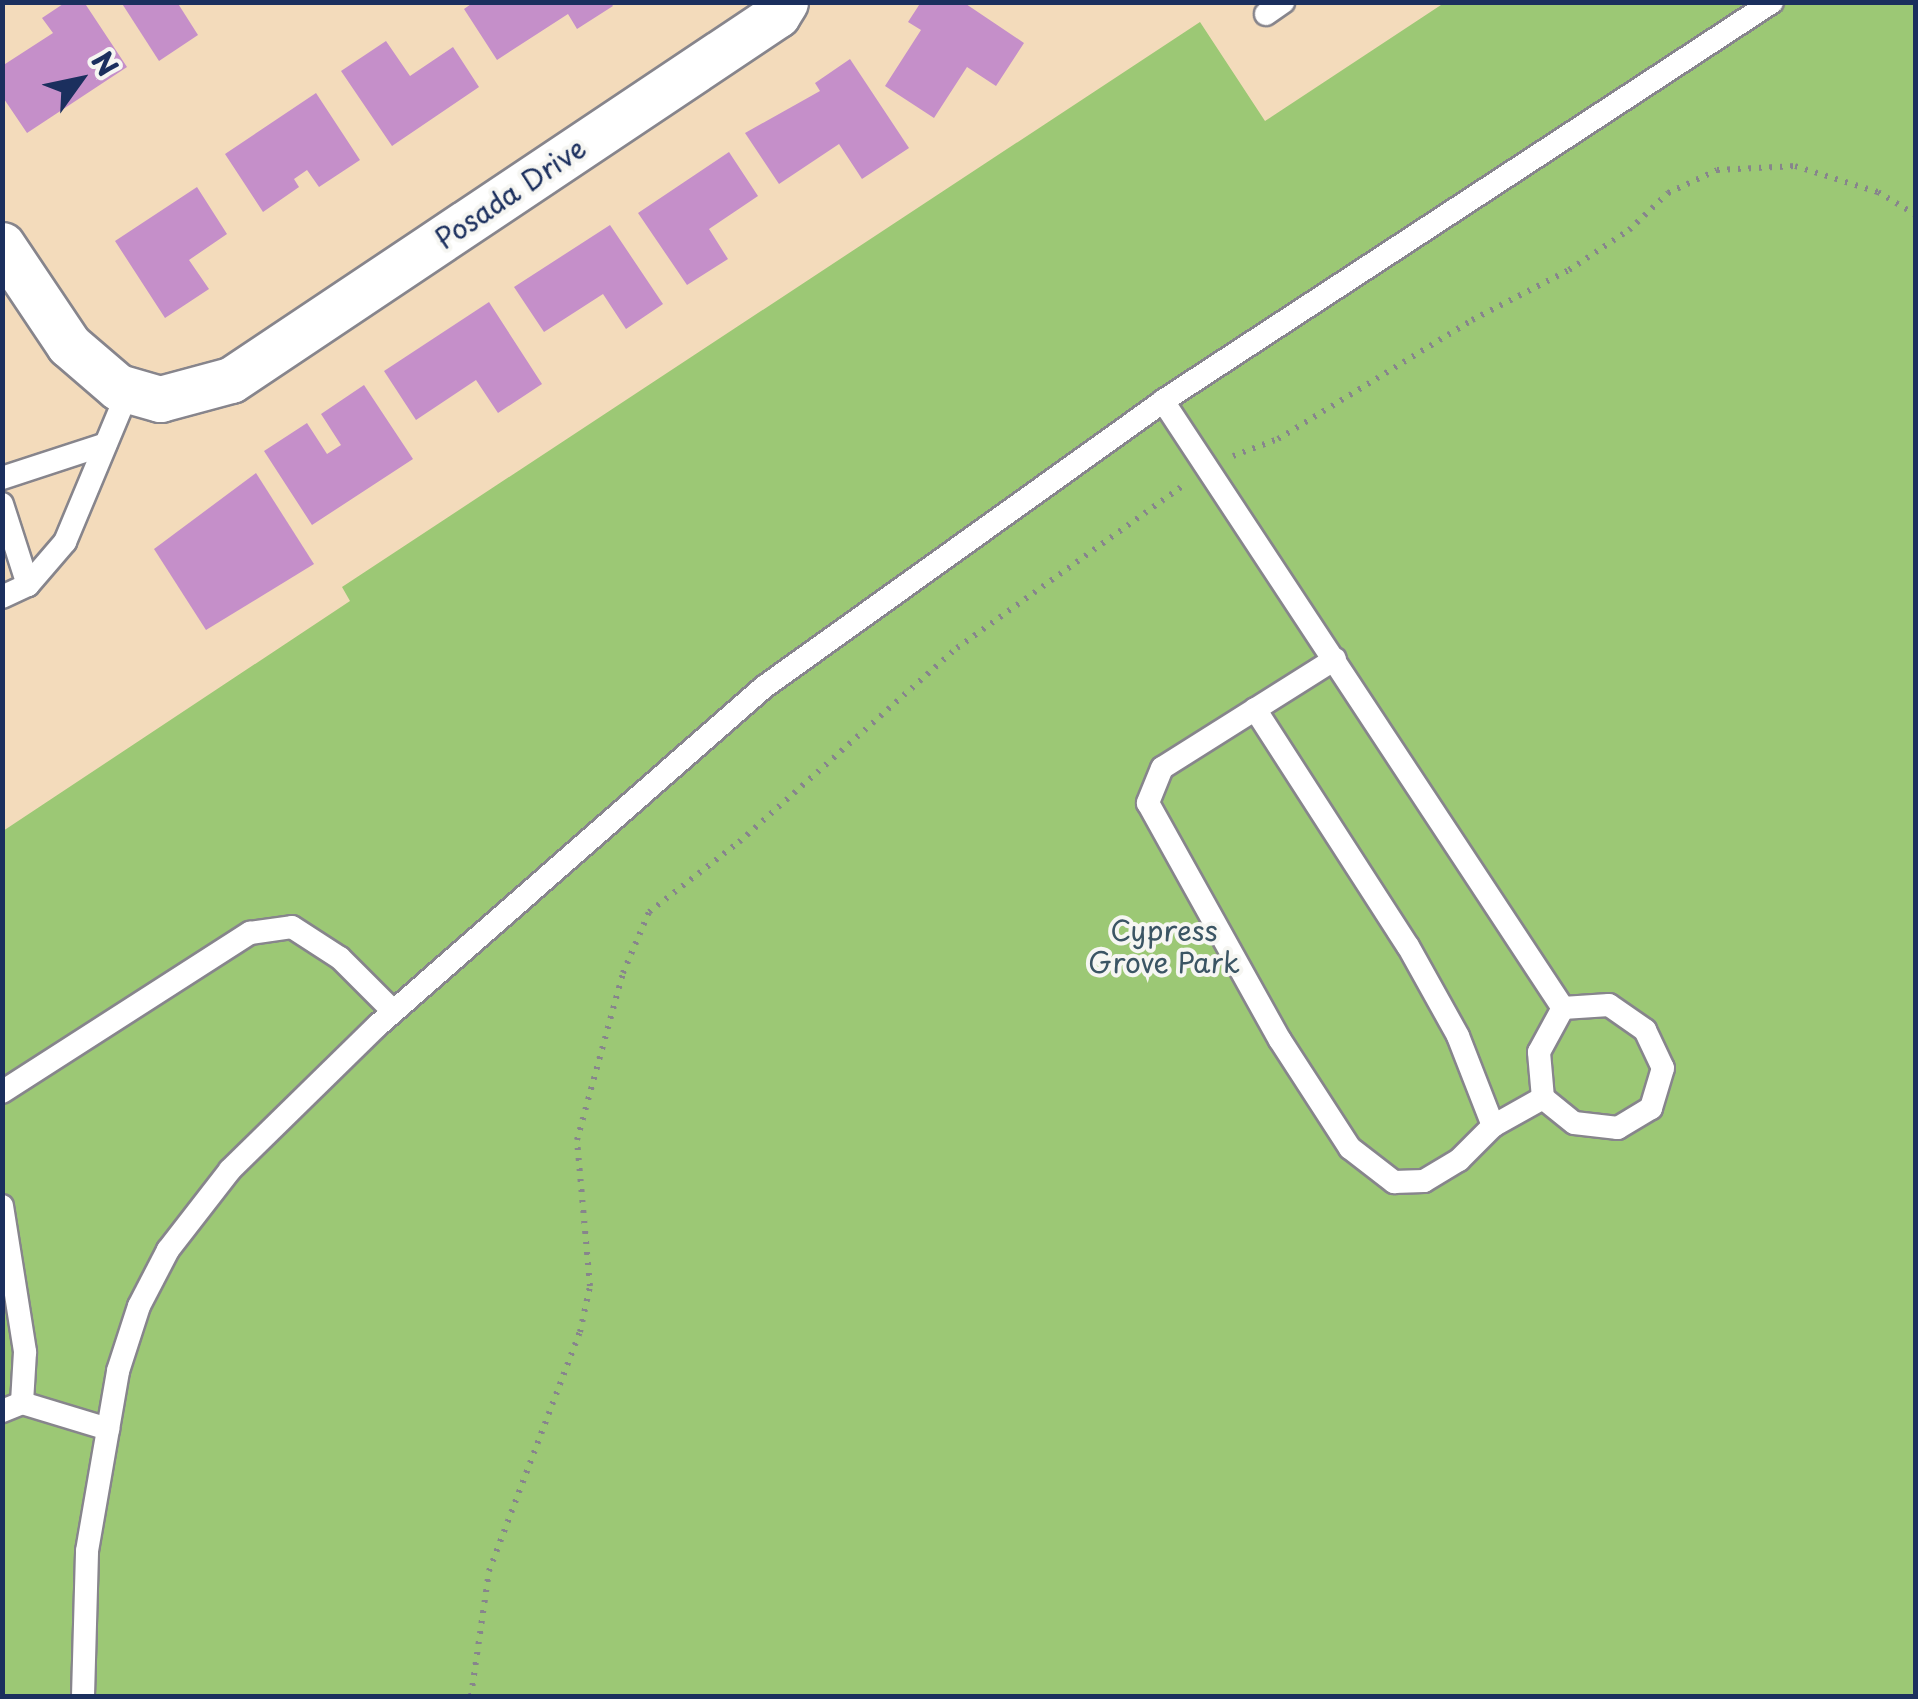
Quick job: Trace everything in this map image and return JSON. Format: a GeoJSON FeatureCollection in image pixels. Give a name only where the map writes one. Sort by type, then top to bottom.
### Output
{"type":"FeatureCollection","features":[{"type":"Feature","properties":{"kind":"street","name":"Posada Drive"},"geometry":{"type":"LineString","coordinates":[[129,390],[160,398],[231,380],[776,15],[785,2]]}},
{"type":"Feature","properties":{"kind":"street"},"geometry":{"type":"LineString","coordinates":[[2,245],[69,346],[129,390]]}},
{"type":"Feature","properties":{"kind":"lane"},"geometry":{"type":"LineString","coordinates":[[83,1696],[87,1551],[108,1429],[139,1306],[168,1250],[230,1170],[393,1011],[764,687],[1163,402],[1772,2]]}},
{"type":"Feature","properties":{"kind":"lane"},"geometry":{"type":"LineString","coordinates":[[2,598],[28,585],[64,542],[129,390]]}},
{"type":"Feature","properties":{"kind":"lane"},"geometry":{"type":"LineString","coordinates":[[1163,402],[1211,468],[1563,1008]]}},
{"type":"Feature","properties":{"kind":"lane"},"geometry":{"type":"LineString","coordinates":[[2,478],[106,444]]}},
{"type":"Feature","properties":{"kind":"lane"},"geometry":{"type":"LineString","coordinates":[[2,504],[28,585]]}},
{"type":"Feature","properties":{"kind":"lane"},"geometry":{"type":"LineString","coordinates":[[1335,658],[1162,768],[1148,803],[1280,1040],[1350,1148],[1394,1182],[1424,1182],[1459,1160],[1493,1126],[1543,1098]]}},
{"type":"Feature","properties":{"kind":"lane"},"geometry":{"type":"LineString","coordinates":[[1255,709],[1408,946],[1458,1036],[1493,1126]]}},
{"type":"Feature","properties":{"kind":"lane"},"geometry":{"type":"LineString","coordinates":[[2,1092],[250,933],[292,927],[340,958],[393,1011]]}},
{"type":"Feature","properties":{"kind":"lane"},"geometry":{"type":"LineString","coordinates":[[1608,1005],[1645,1030],[1663,1068],[1651,1108],[1618,1128],[1574,1123],[1543,1098],[1539,1052],[1563,1008],[1608,1005]]}},
{"type":"Feature","properties":{"kind":"lane"},"geometry":{"type":"LineString","coordinates":[[2,1206],[25,1352],[12,1407],[108,1429]]}},
{"type":"Feature","properties":{"kind":"path"},"geometry":{"type":"LineString","coordinates":[[471,1696],[489,1571],[580,1332],[590,1286],[577,1140],[623,972],[649,912],[739,842],[957,648],[1211,468],[1278,439],[1472,320],[1569,270],[1629,230],[1668,193],[1717,170],[1794,166],[1878,192],[1916,214]]}},
{"type":"Feature","properties":{"kind":"green space","name":"Cypress Grove Park"},"geometry":{"type":"Polygon","coordinates":[[[1444,3],[1915,3],[1915,1696],[3,1696],[3,831],[350,601],[342,587],[1200,22],[1265,121],[1444,3]]]}},
{"type":"Feature","properties":{"kind":"building"},"geometry":{"type":"Polygon","coordinates":[[[66,2],[84,2],[127,67],[27,133],[2,96],[2,66],[53,33],[42,18],[66,2]]]}},
{"type":"Feature","properties":{"kind":"building"},"geometry":{"type":"Polygon","coordinates":[[[121,2],[177,2],[198,35],[159,61],[121,2]]]}},
{"type":"Feature","properties":{"kind":"building"},"geometry":{"type":"Polygon","coordinates":[[[474,2],[610,2],[613,6],[577,29],[568,14],[497,60],[464,9],[474,2]]]}},
{"type":"Feature","properties":{"kind":"building"},"geometry":{"type":"Polygon","coordinates":[[[921,2],[963,2],[1024,43],[996,86],[967,67],[934,118],[885,86],[921,30],[908,22],[921,2]]]}},
{"type":"Feature","properties":{"kind":"building"},"geometry":{"type":"Polygon","coordinates":[[[386,41],[410,76],[453,47],[479,87],[392,146],[341,71],[386,41]]]}},
{"type":"Feature","properties":{"kind":"building"},"geometry":{"type":"Polygon","coordinates":[[[850,59],[909,148],[862,179],[839,144],[779,184],[745,133],[820,91],[815,83],[850,59]]]}},
{"type":"Feature","properties":{"kind":"building"},"geometry":{"type":"Polygon","coordinates":[[[316,93],[360,160],[319,187],[307,170],[294,179],[299,187],[263,212],[225,154],[316,93]]]}},
{"type":"Feature","properties":{"kind":"building"},"geometry":{"type":"Polygon","coordinates":[[[729,152],[758,196],[709,229],[728,259],[687,285],[638,213],[729,152]]]}},
{"type":"Feature","properties":{"kind":"building"},"geometry":{"type":"Polygon","coordinates":[[[197,187],[227,234],[189,260],[209,289],[165,318],[115,241],[197,187]]]}},
{"type":"Feature","properties":{"kind":"building"},"geometry":{"type":"Polygon","coordinates":[[[610,225],[663,304],[626,329],[603,294],[544,332],[514,287],[610,225]]]}},
{"type":"Feature","properties":{"kind":"building"},"geometry":{"type":"Polygon","coordinates":[[[489,302],[542,384],[498,413],[476,380],[416,420],[384,371],[489,302]]]}},
{"type":"Feature","properties":{"kind":"building"},"geometry":{"type":"Polygon","coordinates":[[[364,385],[413,459],[312,525],[264,451],[307,423],[327,454],[341,445],[321,414],[364,385]]]}},
{"type":"Feature","properties":{"kind":"building"},"geometry":{"type":"Polygon","coordinates":[[[256,473],[314,564],[206,630],[154,549],[256,473]]]}}]}
